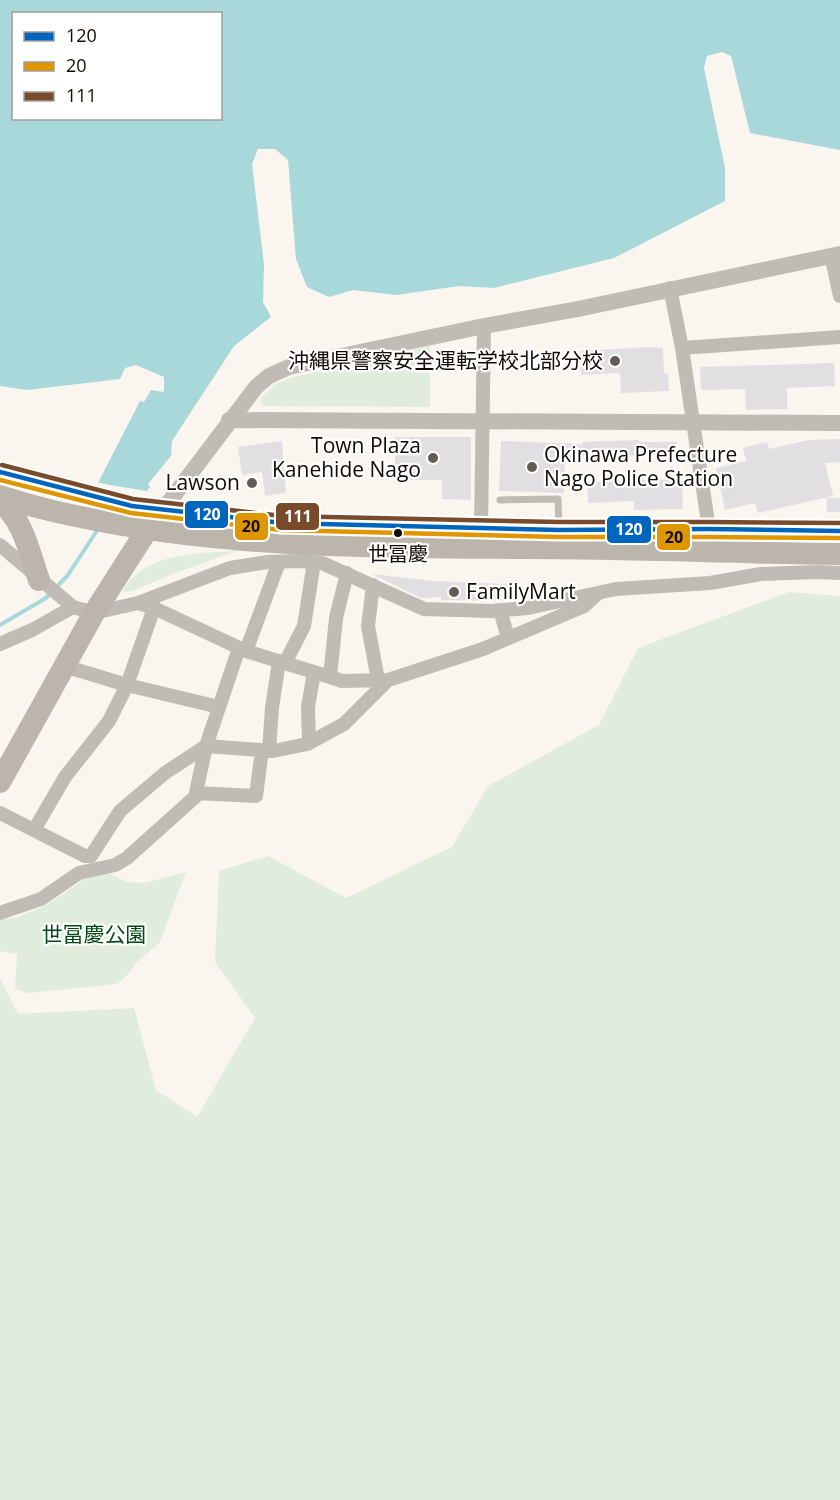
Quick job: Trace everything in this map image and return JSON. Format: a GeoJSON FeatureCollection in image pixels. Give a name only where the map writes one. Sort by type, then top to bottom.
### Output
{"type":"FeatureCollection","features":[{"type":"Feature","properties":{"kind":"highway"},"geometry":{"type":"LineString","coordinates":[[0,472],[90,496],[127,515],[147,529],[183,535],[276,543],[371,547],[559,539],[709,529],[840,531]]}},
{"type":"Feature","properties":{"kind":"highway"},"geometry":{"type":"LineString","coordinates":[[0,496],[31,507],[79,516],[127,515],[160,510],[282,523],[482,528],[559,539],[709,552],[840,554]]}},
{"type":"Feature","properties":{"kind":"highway"},"geometry":{"type":"LineString","coordinates":[[0,501],[12,512],[23,533],[39,579]]}},
{"type":"Feature","properties":{"kind":"highway"},"geometry":{"type":"LineString","coordinates":[[0,782],[64,666],[84,610],[160,510]]}},
{"type":"Feature","properties":{"kind":"street"},"geometry":{"type":"LineString","coordinates":[[160,510],[169,502],[256,387],[269,376],[289,367],[836,255],[840,296]]}},
{"type":"Feature","properties":{"kind":"street"},"geometry":{"type":"LineString","coordinates":[[670,288],[682,348],[709,529]]}},
{"type":"Feature","properties":{"kind":"street"},"geometry":{"type":"LineString","coordinates":[[482,528],[484,326]]}},
{"type":"Feature","properties":{"kind":"street"},"geometry":{"type":"LineString","coordinates":[[682,348],[840,337]]}},
{"type":"Feature","properties":{"kind":"street"},"geometry":{"type":"LineString","coordinates":[[229,420],[840,423]]}},
{"type":"Feature","properties":{"kind":"street"},"geometry":{"type":"LineString","coordinates":[[0,545],[39,579],[84,610]]}},
{"type":"Feature","properties":{"kind":"street"},"geometry":{"type":"LineString","coordinates":[[0,644],[84,610],[138,603],[230,568],[268,562],[314,562],[347,573],[424,609],[528,608],[616,589],[710,584],[761,574],[840,573]]}},
{"type":"Feature","properties":{"kind":"street"},"geometry":{"type":"LineString","coordinates":[[0,913],[41,899],[79,873],[115,865],[127,858],[195,797],[206,746],[219,707],[279,562]]}},
{"type":"Feature","properties":{"kind":"street"},"geometry":{"type":"LineString","coordinates":[[196,793],[256,796],[282,662],[304,626],[314,562]]}},
{"type":"Feature","properties":{"kind":"street"},"geometry":{"type":"LineString","coordinates":[[330,677],[336,618],[347,573]]}},
{"type":"Feature","properties":{"kind":"street"},"geometry":{"type":"LineString","coordinates":[[373,585],[368,626],[383,680]]}},
{"type":"Feature","properties":{"kind":"street"},"geometry":{"type":"LineString","coordinates":[[138,603],[154,608],[242,649],[342,681],[383,680],[483,649],[584,606],[600,592]]}},
{"type":"Feature","properties":{"kind":"street"},"geometry":{"type":"LineString","coordinates":[[34,830],[65,777],[109,721],[127,685],[154,608]]}},
{"type":"Feature","properties":{"kind":"street"},"geometry":{"type":"LineString","coordinates":[[500,610],[508,638]]}},
{"type":"Feature","properties":{"kind":"street"},"geometry":{"type":"LineString","coordinates":[[64,666],[127,685],[219,707]]}},
{"type":"Feature","properties":{"kind":"street"},"geometry":{"type":"LineString","coordinates":[[309,742],[308,707],[314,672]]}},
{"type":"Feature","properties":{"kind":"street"},"geometry":{"type":"LineString","coordinates":[[0,813],[85,856],[91,856],[120,810],[165,773],[206,746],[266,750],[309,742],[344,724],[383,680]]}},
{"type":"Feature","properties":{"kind":"street"},"geometry":{"type":"LineString","coordinates":[[188,757],[200,771]]}},
{"type":"Feature","properties":{"kind":"lane"},"geometry":{"type":"LineString","coordinates":[[500,500],[558,499],[559,539]]}},
{"type":"Feature","properties":{"kind":"green space"},"geometry":{"type":"Polygon","coordinates":[[[430,346],[430,407],[263,406],[260,399],[275,384],[290,378],[430,346]]]}},
{"type":"Feature","properties":{"kind":"green space"},"geometry":{"type":"Polygon","coordinates":[[[237,551],[133,591],[124,592],[123,590],[133,577],[159,561],[190,554],[237,551]]]}},
{"type":"Feature","properties":{"kind":"green space"},"geometry":{"type":"Polygon","coordinates":[[[789,592],[840,596],[840,1500],[0,1500],[0,978],[18,1014],[134,1008],[156,1090],[197,1117],[255,1018],[215,962],[219,871],[268,856],[346,898],[452,847],[488,786],[599,725],[638,648],[789,592]]]}},
{"type":"Feature","properties":{"kind":"green space","name":"世冨慶公園"},"geometry":{"type":"Polygon","coordinates":[[[186,872],[160,942],[117,984],[29,993],[15,989],[17,954],[0,951],[0,919],[16,918],[47,905],[85,879],[107,873],[128,882],[144,883],[186,872]]]}},
{"type":"Feature","properties":{"kind":"water"},"geometry":{"type":"Polygon","coordinates":[[[0,0],[840,0],[840,150],[750,133],[731,56],[722,52],[707,56],[704,68],[725,168],[725,201],[614,258],[494,288],[459,286],[396,295],[353,290],[329,297],[307,287],[296,259],[288,160],[275,149],[258,149],[252,164],[264,264],[263,302],[271,317],[234,346],[172,441],[171,456],[148,484],[150,487],[147,491],[98,483],[140,401],[144,402],[151,390],[164,392],[164,377],[136,365],[125,368],[120,379],[27,390],[0,386],[0,0]]]}},
{"type":"Feature","properties":{"kind":"pier"},"geometry":{"type":"Polygon","coordinates":[[[95,482],[141,492],[97,486],[95,482]]]}},
{"type":"Feature","properties":{"kind":"building"},"geometry":{"type":"Polygon","coordinates":[[[663,348],[664,373],[668,373],[669,391],[621,393],[620,373],[581,375],[580,351],[663,348]]]}},
{"type":"Feature","properties":{"kind":"building"},"geometry":{"type":"Polygon","coordinates":[[[834,363],[835,386],[787,388],[787,409],[746,410],[745,389],[701,390],[700,367],[834,363]]]}},
{"type":"Feature","properties":{"kind":"building","name":"Town Plaza Kanehide Nago"},"geometry":{"type":"Polygon","coordinates":[[[395,437],[471,437],[471,500],[442,499],[442,480],[395,480],[395,437]]]}},
{"type":"Feature","properties":{"kind":"building"},"geometry":{"type":"Polygon","coordinates":[[[840,439],[840,462],[825,463],[833,496],[758,513],[755,503],[725,510],[716,468],[746,461],[743,448],[767,442],[769,449],[809,440],[840,439]]]}},
{"type":"Feature","properties":{"kind":"building","name":"Okinawa Prefecture Nago Police Station"},"geometry":{"type":"Polygon","coordinates":[[[639,440],[639,442],[677,442],[677,454],[565,458],[564,493],[499,491],[501,441],[582,444],[582,442],[639,440]]]}},
{"type":"Feature","properties":{"kind":"building"},"geometry":{"type":"Polygon","coordinates":[[[282,441],[286,493],[265,496],[262,472],[242,475],[238,447],[282,441]]]}},
{"type":"Feature","properties":{"kind":"building"},"geometry":{"type":"Polygon","coordinates":[[[682,479],[683,509],[634,510],[634,501],[588,503],[587,482],[682,479]]]}},
{"type":"Feature","properties":{"kind":"building"},"geometry":{"type":"Polygon","coordinates":[[[826,498],[840,498],[840,512],[827,512],[826,498]]]}},
{"type":"Feature","properties":{"kind":"building"},"geometry":{"type":"Polygon","coordinates":[[[372,574],[434,581],[507,584],[507,601],[421,598],[372,574]]]}},
{"type":"Feature","properties":{"kind":"waterway"},"geometry":{"type":"LineString","coordinates":[[0,625],[46,598],[68,575],[98,529]]}},
{"type":"Feature","properties":{"kind":"transit line","name":"111"},"geometry":{"type":"LineString","coordinates":[[2,465],[133,499],[283,516],[559,522],[840,523]]}},
{"type":"Feature","properties":{"kind":"transit line","name":"120"},"geometry":{"type":"LineString","coordinates":[[0,472],[132,506],[282,523],[559,530],[840,531]]}},
{"type":"Feature","properties":{"kind":"transit line","name":"20"},"geometry":{"type":"LineString","coordinates":[[0,480],[131,513],[281,530],[559,537],[840,538]]}},
{"type":"Feature","properties":{"kind":"place","name":"沖縄県警察安全運転学校北部分校"},"geometry":{"type":"Point","coordinates":[615,361]}},
{"type":"Feature","properties":{"kind":"place","name":"Town Plaza Kanehide Nago"},"geometry":{"type":"Point","coordinates":[433,458]}},
{"type":"Feature","properties":{"kind":"place","name":"Okinawa Prefecture Nago Police Station"},"geometry":{"type":"Point","coordinates":[532,467]}},
{"type":"Feature","properties":{"kind":"place","name":"Lawson"},"geometry":{"type":"Point","coordinates":[252,483]}},
{"type":"Feature","properties":{"kind":"place","name":"世冨慶"},"geometry":{"type":"Point","coordinates":[398,533]}},
{"type":"Feature","properties":{"kind":"place","name":"FamilyMart"},"geometry":{"type":"Point","coordinates":[454,592]}}]}
